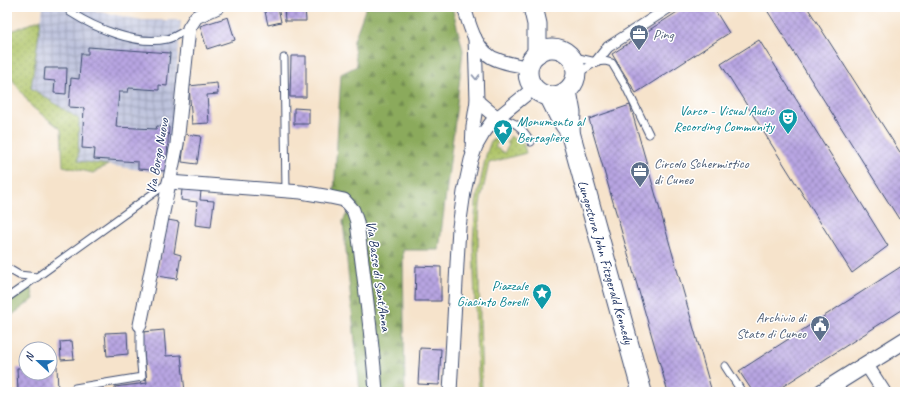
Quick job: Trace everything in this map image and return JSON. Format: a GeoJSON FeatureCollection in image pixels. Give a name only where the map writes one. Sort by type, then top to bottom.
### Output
{"type":"FeatureCollection","features":[{"type":"Feature","properties":{"kind":"main road"},"geometry":{"type":"LineString","coordinates":[[535,15],[562,53],[574,65],[556,87],[529,79],[533,61],[535,15]]}},
{"type":"Feature","properties":{"kind":"main road"},"geometry":{"type":"LineString","coordinates":[[533,61],[542,51],[548,49],[562,53]]}},
{"type":"Feature","properties":{"kind":"main road","name":"Lungostura John Fitzgerald Kennedy"},"geometry":{"type":"LineString","coordinates":[[556,87],[559,116],[570,132],[642,392]]}},
{"type":"Feature","properties":{"kind":"street"},"geometry":{"type":"LineString","coordinates":[[190,28],[196,17],[218,7]]}},
{"type":"Feature","properties":{"kind":"street"},"geometry":{"type":"LineString","coordinates":[[464,7],[475,38],[481,50],[488,56],[497,60],[533,61]]}},
{"type":"Feature","properties":{"kind":"street"},"geometry":{"type":"LineString","coordinates":[[596,62],[608,47],[670,7]]}},
{"type":"Feature","properties":{"kind":"street","name":"Via Borgo Nuovo"},"geometry":{"type":"LineString","coordinates":[[140,325],[177,144],[190,28]]}},
{"type":"Feature","properties":{"kind":"street"},"geometry":{"type":"LineString","coordinates":[[471,160],[473,126],[477,101],[475,38]]}},
{"type":"Feature","properties":{"kind":"street"},"geometry":{"type":"LineString","coordinates":[[450,392],[458,227],[471,160],[482,134],[491,123],[556,87]]}},
{"type":"Feature","properties":{"kind":"street"},"geometry":{"type":"LineString","coordinates":[[477,101],[498,118]]}},
{"type":"Feature","properties":{"kind":"street","name":"Via Basse di Sant'Anna"},"geometry":{"type":"LineString","coordinates":[[170,182],[301,192],[344,200],[353,210],[357,222],[374,354],[376,392]]}},
{"type":"Feature","properties":{"kind":"street"},"geometry":{"type":"LineString","coordinates":[[822,392],[905,340]]}},
{"type":"Feature","properties":{"kind":"street"},"geometry":{"type":"LineString","coordinates":[[866,364],[884,392]]}},
{"type":"Feature","properties":{"kind":"lane"},"geometry":{"type":"LineString","coordinates":[[70,12],[84,21],[102,29],[128,38],[148,41],[168,39],[190,28]]}},
{"type":"Feature","properties":{"kind":"lane"},"geometry":{"type":"LineString","coordinates":[[562,53],[596,62],[605,61],[612,63],[625,85],[649,134]]}},
{"type":"Feature","properties":{"kind":"lane"},"geometry":{"type":"LineString","coordinates":[[284,58],[286,192]]}},
{"type":"Feature","properties":{"kind":"lane"},"geometry":{"type":"LineString","coordinates":[[556,87],[596,62]]}},
{"type":"Feature","properties":{"kind":"lane"},"geometry":{"type":"LineString","coordinates":[[498,118],[513,122],[525,132],[531,142]]}},
{"type":"Feature","properties":{"kind":"lane"},"geometry":{"type":"LineString","coordinates":[[7,298],[170,182]]}},
{"type":"Feature","properties":{"kind":"lane"},"geometry":{"type":"LineString","coordinates":[[7,268],[19,275],[37,277]]}},
{"type":"Feature","properties":{"kind":"lane"},"geometry":{"type":"LineString","coordinates":[[71,392],[75,388],[142,377],[140,325]]}},
{"type":"Feature","properties":{"kind":"lane"},"geometry":{"type":"LineString","coordinates":[[725,366],[742,392]]}},
{"type":"Feature","properties":{"kind":"shaded area"},"geometry":{"type":"Polygon","coordinates":[[[43,7],[75,7],[142,20],[181,20],[168,174],[78,161],[79,119],[31,88],[43,7]]]}},
{"type":"Feature","properties":{"kind":"green space"},"geometry":{"type":"Polygon","coordinates":[[[366,7],[452,7],[463,50],[439,250],[403,250],[405,392],[360,392],[343,221],[353,202],[334,193],[341,74],[357,66],[353,43],[366,7]]]}},
{"type":"Feature","properties":{"kind":"green space"},"geometry":{"type":"Polygon","coordinates":[[[41,19],[31,88],[79,119],[78,161],[108,165],[93,173],[63,166],[61,129],[32,107],[7,72],[7,33],[41,19]]]}},
{"type":"Feature","properties":{"kind":"green space"},"geometry":{"type":"Polygon","coordinates":[[[505,135],[502,140],[500,139],[495,147],[504,153],[509,145],[506,143],[511,136],[517,142],[520,139],[524,145],[526,153],[489,163],[480,204],[478,240],[482,392],[479,392],[473,242],[476,203],[486,155],[491,141],[497,137],[505,135]]]}},
{"type":"Feature","properties":{"kind":"green space"},"geometry":{"type":"Polygon","coordinates":[[[31,286],[34,299],[12,315],[7,346],[7,302],[31,286]]]}},
{"type":"Feature","properties":{"kind":"building"},"geometry":{"type":"Polygon","coordinates":[[[264,7],[278,7],[281,22],[268,25],[264,7]]]}},
{"type":"Feature","properties":{"kind":"building"},"geometry":{"type":"Polygon","coordinates":[[[284,7],[305,7],[306,21],[285,21],[284,7]]]}},
{"type":"Feature","properties":{"kind":"building"},"geometry":{"type":"Polygon","coordinates":[[[685,7],[713,7],[729,33],[636,93],[612,54],[685,7]]]}},
{"type":"Feature","properties":{"kind":"building"},"geometry":{"type":"Polygon","coordinates":[[[765,7],[807,7],[905,160],[905,215],[899,219],[765,7]]]}},
{"type":"Feature","properties":{"kind":"building"},"geometry":{"type":"Polygon","coordinates":[[[228,17],[235,40],[207,49],[200,26],[228,17]]]}},
{"type":"Feature","properties":{"kind":"building"},"geometry":{"type":"Polygon","coordinates":[[[759,40],[888,246],[852,273],[721,64],[759,40]]]}},
{"type":"Feature","properties":{"kind":"building"},"geometry":{"type":"Polygon","coordinates":[[[88,47],[170,53],[167,86],[159,85],[159,90],[129,88],[128,92],[119,92],[116,127],[156,129],[157,126],[169,127],[166,171],[138,169],[138,162],[94,159],[95,149],[82,148],[84,108],[69,107],[71,78],[79,79],[81,54],[88,54],[88,47]]]}},
{"type":"Feature","properties":{"kind":"building"},"geometry":{"type":"Polygon","coordinates":[[[291,56],[306,56],[306,97],[290,97],[291,56]]]}},
{"type":"Feature","properties":{"kind":"building"},"geometry":{"type":"Polygon","coordinates":[[[45,68],[67,68],[66,94],[54,93],[55,81],[44,80],[45,68]]]}},
{"type":"Feature","properties":{"kind":"building"},"geometry":{"type":"Polygon","coordinates":[[[217,83],[218,94],[207,95],[209,123],[192,124],[189,86],[217,83]]]}},
{"type":"Feature","properties":{"kind":"building"},"geometry":{"type":"Polygon","coordinates":[[[630,105],[712,392],[668,392],[589,119],[630,105]]]}},
{"type":"Feature","properties":{"kind":"building"},"geometry":{"type":"Polygon","coordinates":[[[294,108],[309,109],[309,124],[294,124],[294,108]]]}},
{"type":"Feature","properties":{"kind":"building"},"geometry":{"type":"Polygon","coordinates":[[[185,134],[201,136],[197,164],[182,162],[185,134]]]}},
{"type":"Feature","properties":{"kind":"building"},"geometry":{"type":"Polygon","coordinates":[[[182,189],[201,191],[200,200],[214,201],[211,227],[195,225],[197,202],[181,200],[182,189]]]}},
{"type":"Feature","properties":{"kind":"building"},"geometry":{"type":"Polygon","coordinates":[[[168,220],[179,222],[174,253],[181,255],[177,279],[157,276],[168,220]]]}},
{"type":"Feature","properties":{"kind":"building"},"geometry":{"type":"Polygon","coordinates":[[[905,264],[905,308],[774,392],[753,392],[739,371],[905,264]]]}},
{"type":"Feature","properties":{"kind":"building"},"geometry":{"type":"Polygon","coordinates":[[[416,266],[441,267],[441,301],[415,301],[416,266]]]}},
{"type":"Feature","properties":{"kind":"building"},"geometry":{"type":"Polygon","coordinates":[[[164,330],[166,356],[181,355],[185,392],[163,392],[162,390],[162,392],[115,392],[115,387],[147,383],[142,332],[164,330]]]}},
{"type":"Feature","properties":{"kind":"building"},"geometry":{"type":"Polygon","coordinates":[[[127,332],[128,354],[107,356],[105,333],[127,332]]]}},
{"type":"Feature","properties":{"kind":"building"},"geometry":{"type":"Polygon","coordinates":[[[72,341],[74,359],[61,360],[60,342],[72,341]]]}},
{"type":"Feature","properties":{"kind":"building"},"geometry":{"type":"Polygon","coordinates":[[[420,348],[441,349],[439,385],[418,384],[420,348]]]}},
{"type":"Feature","properties":{"kind":"building"},"geometry":{"type":"Polygon","coordinates":[[[17,368],[18,381],[58,381],[58,392],[18,392],[17,368]]]}},
{"type":"Feature","properties":{"kind":"place","name":"Ping"},"geometry":{"type":"Point","coordinates":[639,51]}},
{"type":"Feature","properties":{"kind":"place","name":"Varco - Visual Audio Recording Community"},"geometry":{"type":"Point","coordinates":[788,135]}},
{"type":"Feature","properties":{"kind":"place","name":"Monumento al Bersagliere"},"geometry":{"type":"Point","coordinates":[503,146]}},
{"type":"Feature","properties":{"kind":"place","name":"Circolo Schermistico di Cuneo"},"geometry":{"type":"Point","coordinates":[640,188]}},
{"type":"Feature","properties":{"kind":"place","name":"Piazzale Giacinto Borelli"},"geometry":{"type":"Point","coordinates":[542,310]}},
{"type":"Feature","properties":{"kind":"place","name":"Archivio di Stato di Cuneo"},"geometry":{"type":"Point","coordinates":[820,342]}}]}
